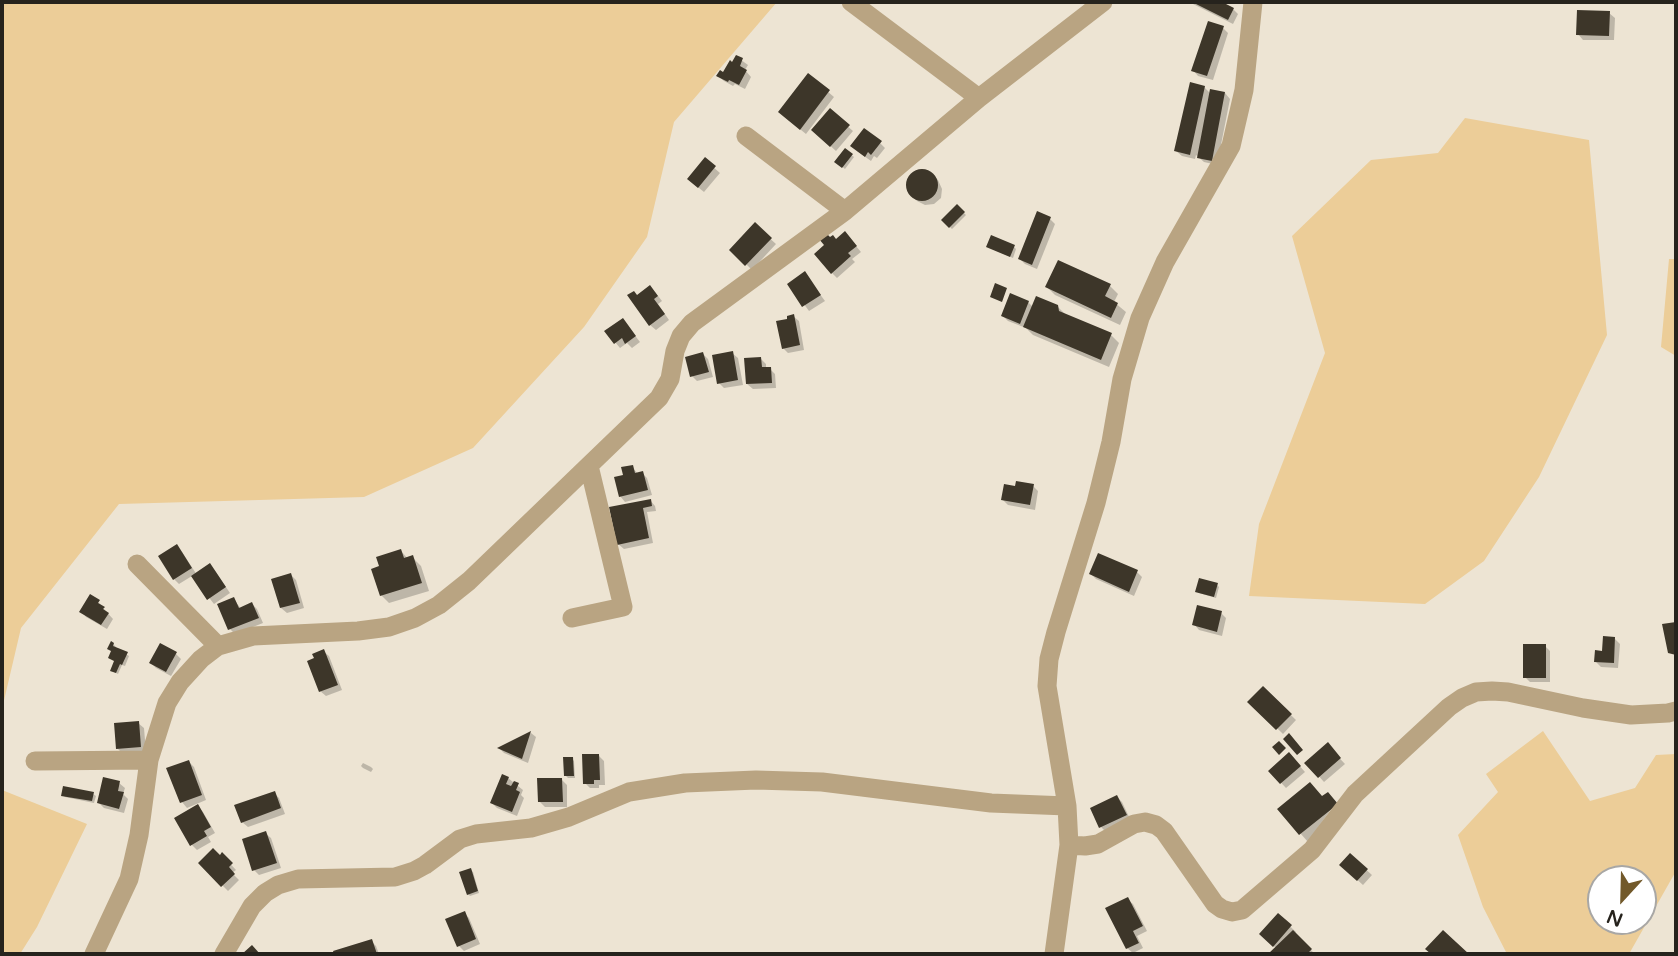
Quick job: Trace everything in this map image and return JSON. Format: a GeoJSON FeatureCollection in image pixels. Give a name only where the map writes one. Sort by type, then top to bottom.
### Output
{"type":"FeatureCollection","features":[{"type":"Feature","properties":{"kind":"street"},"geometry":{"type":"LineString","coordinates":[[850,2],[979,98]]}},
{"type":"Feature","properties":{"kind":"street"},"geometry":{"type":"LineString","coordinates":[[94,954],[129,879],[139,835],[149,760],[167,703],[180,682],[201,659],[218,646],[253,636],[390,627],[439,605],[469,581],[659,398],[670,379],[681,336],[692,323],[845,211],[979,98],[1103,2]]}},
{"type":"Feature","properties":{"kind":"street"},"geometry":{"type":"LineString","coordinates":[[1054,954],[1069,845],[1067,806],[1047,686],[1049,659],[1097,503],[1122,379],[1140,318],[1165,262],[1231,146],[1244,90],[1253,2]]}},
{"type":"Feature","properties":{"kind":"street"},"geometry":{"type":"LineString","coordinates":[[746,136],[845,211]]}},
{"type":"Feature","properties":{"kind":"street"},"geometry":{"type":"LineString","coordinates":[[572,618],[623,607],[589,466]]}},
{"type":"Feature","properties":{"kind":"street"},"geometry":{"type":"LineString","coordinates":[[137,564],[218,646]]}},
{"type":"Feature","properties":{"kind":"street"},"geometry":{"type":"LineString","coordinates":[[1069,845],[1098,844],[1134,824],[1145,822],[1156,825],[1164,831],[1215,904],[1232,912],[1242,910],[1312,850],[1356,794],[1462,698],[1476,692],[1492,691],[1631,715],[1676,711]]}},
{"type":"Feature","properties":{"kind":"street"},"geometry":{"type":"LineString","coordinates":[[35,761],[149,760]]}},
{"type":"Feature","properties":{"kind":"street"},"geometry":{"type":"LineString","coordinates":[[224,954],[252,906],[278,885],[298,879],[395,877],[414,872],[460,839],[476,834],[531,828],[569,817],[629,792],[685,783],[756,780],[822,782],[991,803],[1067,806]]}},
{"type":"Feature","properties":{"kind":"shaded area"},"geometry":{"type":"Polygon","coordinates":[[[2,2],[777,2],[674,122],[647,237],[584,327],[473,448],[364,497],[119,504],[21,628],[2,709],[2,2]]]}},
{"type":"Feature","properties":{"kind":"shaded area"},"geometry":{"type":"Polygon","coordinates":[[[1465,118],[1589,140],[1607,335],[1539,477],[1484,561],[1425,604],[1249,596],[1259,524],[1325,353],[1292,236],[1371,160],[1438,153],[1465,118]]]}},
{"type":"Feature","properties":{"kind":"shaded area"},"geometry":{"type":"Polygon","coordinates":[[[1669,259],[1676,259],[1676,356],[1661,347],[1669,259]]]}},
{"type":"Feature","properties":{"kind":"shaded area"},"geometry":{"type":"Polygon","coordinates":[[[1543,731],[1590,801],[1635,788],[1656,755],[1676,754],[1676,871],[1657,905],[1657,865],[1587,865],[1587,935],[1640,935],[1629,954],[1507,954],[1483,907],[1458,835],[1498,792],[1486,774],[1543,731]]]}},
{"type":"Feature","properties":{"kind":"shaded area"},"geometry":{"type":"Polygon","coordinates":[[[2,790],[87,824],[37,927],[20,954],[2,954],[2,790]]]}},
{"type":"Feature","properties":{"kind":"building"},"geometry":{"type":"Polygon","coordinates":[[[1192,2],[1222,2],[1234,8],[1228,20],[1192,2]]]}},
{"type":"Feature","properties":{"kind":"building"},"geometry":{"type":"Polygon","coordinates":[[[1577,10],[1610,11],[1609,36],[1576,35],[1577,10]]]}},
{"type":"Feature","properties":{"kind":"building"},"geometry":{"type":"Polygon","coordinates":[[[1208,21],[1224,26],[1207,76],[1191,71],[1208,21]]]}},
{"type":"Feature","properties":{"kind":"building"},"geometry":{"type":"Polygon","coordinates":[[[736,55],[743,58],[740,66],[747,70],[739,85],[716,76],[720,70],[723,72],[736,55]]]}},
{"type":"Feature","properties":{"kind":"building"},"geometry":{"type":"Polygon","coordinates":[[[808,73],[830,90],[800,130],[778,112],[808,73]]]}},
{"type":"Feature","properties":{"kind":"building"},"geometry":{"type":"Polygon","coordinates":[[[1190,82],[1205,86],[1190,155],[1174,151],[1190,82]]]}},
{"type":"Feature","properties":{"kind":"building"},"geometry":{"type":"Polygon","coordinates":[[[1210,89],[1225,92],[1212,161],[1197,158],[1210,89]]]}},
{"type":"Feature","properties":{"kind":"building"},"geometry":{"type":"Polygon","coordinates":[[[830,108],[850,125],[830,147],[811,130],[830,108]]]}},
{"type":"Feature","properties":{"kind":"building"},"geometry":{"type":"Polygon","coordinates":[[[864,128],[882,141],[871,155],[868,152],[865,157],[850,146],[864,128]]]}},
{"type":"Feature","properties":{"kind":"building"},"geometry":{"type":"Polygon","coordinates":[[[845,148],[853,154],[842,168],[834,162],[845,148]]]}},
{"type":"Feature","properties":{"kind":"building"},"geometry":{"type":"Polygon","coordinates":[[[705,157],[716,166],[698,188],[687,179],[705,157]]]}},
{"type":"Feature","properties":{"kind":"building"},"geometry":{"type":"Polygon","coordinates":[[[922,169],[933,174],[938,185],[933,196],[922,201],[911,196],[906,185],[911,174],[922,169]]]}},
{"type":"Feature","properties":{"kind":"building"},"geometry":{"type":"Polygon","coordinates":[[[957,204],[965,212],[949,228],[941,220],[957,204]]]}},
{"type":"Feature","properties":{"kind":"building"},"geometry":{"type":"Polygon","coordinates":[[[1037,211],[1051,217],[1032,265],[1018,259],[1037,211]]]}},
{"type":"Feature","properties":{"kind":"building"},"geometry":{"type":"Polygon","coordinates":[[[755,222],[772,238],[745,266],[729,250],[755,222]]]}},
{"type":"Feature","properties":{"kind":"building"},"geometry":{"type":"Polygon","coordinates":[[[845,231],[857,246],[848,253],[851,256],[831,274],[814,254],[824,245],[819,239],[826,233],[836,239],[845,231]]]}},
{"type":"Feature","properties":{"kind":"building"},"geometry":{"type":"Polygon","coordinates":[[[991,235],[1015,245],[1010,257],[986,247],[991,235]]]}},
{"type":"Feature","properties":{"kind":"building"},"geometry":{"type":"Polygon","coordinates":[[[1058,260],[1111,284],[1105,296],[1118,303],[1111,318],[1045,287],[1058,260]]]}},
{"type":"Feature","properties":{"kind":"building"},"geometry":{"type":"Polygon","coordinates":[[[805,271],[821,295],[802,307],[787,284],[805,271]]]}},
{"type":"Feature","properties":{"kind":"building"},"geometry":{"type":"Polygon","coordinates":[[[995,283],[1007,288],[1002,302],[990,297],[995,283]]]}},
{"type":"Feature","properties":{"kind":"building"},"geometry":{"type":"Polygon","coordinates":[[[650,285],[658,296],[654,299],[665,314],[649,326],[627,295],[634,291],[637,295],[650,285]]]}},
{"type":"Feature","properties":{"kind":"building"},"geometry":{"type":"Polygon","coordinates":[[[1010,293],[1029,301],[1020,324],[1001,316],[1010,293]]]}},
{"type":"Feature","properties":{"kind":"building"},"geometry":{"type":"Polygon","coordinates":[[[1036,296],[1058,305],[1059,311],[1112,333],[1101,360],[1023,327],[1036,296]]]}},
{"type":"Feature","properties":{"kind":"building"},"geometry":{"type":"Polygon","coordinates":[[[794,314],[800,345],[782,349],[776,321],[787,319],[787,316],[794,314]]]}},
{"type":"Feature","properties":{"kind":"building"},"geometry":{"type":"Polygon","coordinates":[[[623,318],[636,336],[625,344],[622,338],[614,344],[604,331],[623,318]]]}},
{"type":"Feature","properties":{"kind":"building"},"geometry":{"type":"Polygon","coordinates":[[[733,351],[738,380],[717,384],[712,355],[733,351]]]}},
{"type":"Feature","properties":{"kind":"building"},"geometry":{"type":"Polygon","coordinates":[[[703,352],[709,372],[690,377],[685,357],[703,352]]]}},
{"type":"Feature","properties":{"kind":"building"},"geometry":{"type":"Polygon","coordinates":[[[761,357],[762,367],[771,367],[772,383],[746,384],[744,358],[761,357]]]}},
{"type":"Feature","properties":{"kind":"building"},"geometry":{"type":"Polygon","coordinates":[[[633,465],[635,473],[643,471],[648,490],[619,497],[614,477],[623,475],[621,467],[633,465]]]}},
{"type":"Feature","properties":{"kind":"building"},"geometry":{"type":"Polygon","coordinates":[[[1016,481],[1034,484],[1030,505],[1001,500],[1004,484],[1015,486],[1016,481]]]}},
{"type":"Feature","properties":{"kind":"building"},"geometry":{"type":"Polygon","coordinates":[[[651,499],[652,506],[643,508],[649,538],[617,545],[609,507],[651,499]]]}},
{"type":"Feature","properties":{"kind":"building"},"geometry":{"type":"Polygon","coordinates":[[[177,544],[192,568],[173,580],[158,556],[177,544]]]}},
{"type":"Feature","properties":{"kind":"building"},"geometry":{"type":"Polygon","coordinates":[[[401,549],[404,558],[413,555],[422,583],[380,596],[371,569],[379,566],[376,557],[401,549]]]}},
{"type":"Feature","properties":{"kind":"building"},"geometry":{"type":"Polygon","coordinates":[[[1098,553],[1138,570],[1129,592],[1089,574],[1098,553]]]}},
{"type":"Feature","properties":{"kind":"building"},"geometry":{"type":"Polygon","coordinates":[[[210,563],[226,587],[207,600],[191,576],[210,563]]]}},
{"type":"Feature","properties":{"kind":"building"},"geometry":{"type":"Polygon","coordinates":[[[291,573],[300,603],[280,608],[271,579],[291,573]]]}},
{"type":"Feature","properties":{"kind":"building"},"geometry":{"type":"Polygon","coordinates":[[[1199,578],[1218,583],[1214,597],[1195,592],[1199,578]]]}},
{"type":"Feature","properties":{"kind":"building"},"geometry":{"type":"Polygon","coordinates":[[[90,594],[100,600],[98,603],[109,613],[101,625],[79,612],[90,594]]]}},
{"type":"Feature","properties":{"kind":"building"},"geometry":{"type":"Polygon","coordinates":[[[234,597],[239,608],[252,602],[259,618],[228,630],[217,604],[234,597]]]}},
{"type":"Feature","properties":{"kind":"building"},"geometry":{"type":"Polygon","coordinates":[[[1197,605],[1222,611],[1217,632],[1192,625],[1197,605]]]}},
{"type":"Feature","properties":{"kind":"building"},"geometry":{"type":"Polygon","coordinates":[[[1676,622],[1676,655],[1668,653],[1662,624],[1676,622]]]}},
{"type":"Feature","properties":{"kind":"building"},"geometry":{"type":"Polygon","coordinates":[[[1603,636],[1615,637],[1614,663],[1594,662],[1595,650],[1602,651],[1603,636]]]}},
{"type":"Feature","properties":{"kind":"building"},"geometry":{"type":"Polygon","coordinates":[[[111,641],[113,646],[128,652],[116,673],[110,671],[114,661],[108,658],[111,651],[107,649],[111,641]]]}},
{"type":"Feature","properties":{"kind":"building"},"geometry":{"type":"Polygon","coordinates":[[[160,643],[177,652],[166,672],[149,663],[160,643]]]}},
{"type":"Feature","properties":{"kind":"building"},"geometry":{"type":"Polygon","coordinates":[[[1523,644],[1546,644],[1546,678],[1523,678],[1523,644]]]}},
{"type":"Feature","properties":{"kind":"building"},"geometry":{"type":"Polygon","coordinates":[[[324,649],[338,685],[319,692],[307,661],[314,658],[312,654],[324,649]]]}},
{"type":"Feature","properties":{"kind":"building"},"geometry":{"type":"Polygon","coordinates":[[[1263,686],[1292,714],[1276,730],[1247,702],[1263,686]]]}},
{"type":"Feature","properties":{"kind":"building"},"geometry":{"type":"Polygon","coordinates":[[[139,721],[141,747],[116,749],[114,723],[139,721]]]}},
{"type":"Feature","properties":{"kind":"building"},"geometry":{"type":"Polygon","coordinates":[[[531,731],[522,759],[497,748],[531,731]]]}},
{"type":"Feature","properties":{"kind":"building"},"geometry":{"type":"Polygon","coordinates":[[[1289,733],[1303,750],[1297,755],[1283,739],[1289,733]]]}},
{"type":"Feature","properties":{"kind":"building"},"geometry":{"type":"Polygon","coordinates":[[[1279,741],[1286,748],[1279,755],[1272,747],[1279,741]]]}},
{"type":"Feature","properties":{"kind":"building"},"geometry":{"type":"Polygon","coordinates":[[[1328,742],[1341,758],[1318,778],[1304,763],[1328,742]]]}},
{"type":"Feature","properties":{"kind":"building"},"geometry":{"type":"Polygon","coordinates":[[[1289,752],[1301,766],[1280,784],[1268,771],[1289,752]]]}},
{"type":"Feature","properties":{"kind":"building"},"geometry":{"type":"Polygon","coordinates":[[[582,754],[599,754],[600,780],[594,780],[594,784],[583,784],[582,754]]]}},
{"type":"Feature","properties":{"kind":"building"},"geometry":{"type":"Polygon","coordinates":[[[563,757],[573,757],[574,776],[564,776],[563,757]]]}},
{"type":"Feature","properties":{"kind":"building"},"geometry":{"type":"Polygon","coordinates":[[[189,760],[202,795],[180,803],[166,768],[189,760]]]}},
{"type":"Feature","properties":{"kind":"building"},"geometry":{"type":"Polygon","coordinates":[[[502,774],[509,777],[506,784],[511,786],[514,781],[519,783],[516,790],[520,792],[512,812],[490,803],[502,774]]]}},
{"type":"Feature","properties":{"kind":"building"},"geometry":{"type":"Polygon","coordinates":[[[103,777],[120,781],[118,791],[124,792],[119,809],[97,803],[103,777]]]}},
{"type":"Feature","properties":{"kind":"building"},"geometry":{"type":"Polygon","coordinates":[[[537,778],[562,778],[563,802],[538,802],[537,778]]]}},
{"type":"Feature","properties":{"kind":"building"},"geometry":{"type":"Polygon","coordinates":[[[1310,782],[1322,796],[1328,792],[1338,804],[1299,835],[1277,809],[1310,782]]]}},
{"type":"Feature","properties":{"kind":"building"},"geometry":{"type":"Polygon","coordinates":[[[63,786],[94,792],[92,801],[61,796],[63,786]]]}},
{"type":"Feature","properties":{"kind":"building"},"geometry":{"type":"Polygon","coordinates":[[[275,791],[281,808],[241,823],[234,805],[275,791]]]}},
{"type":"Feature","properties":{"kind":"building"},"geometry":{"type":"Polygon","coordinates":[[[1117,795],[1127,815],[1099,828],[1090,808],[1117,795]]]}},
{"type":"Feature","properties":{"kind":"building"},"geometry":{"type":"Polygon","coordinates":[[[198,804],[211,827],[204,831],[207,836],[190,846],[174,818],[198,804]]]}},
{"type":"Feature","properties":{"kind":"building"},"geometry":{"type":"Polygon","coordinates":[[[266,831],[277,863],[252,871],[242,839],[266,831]]]}},
{"type":"Feature","properties":{"kind":"building"},"geometry":{"type":"Polygon","coordinates":[[[213,848],[220,855],[222,852],[233,863],[229,867],[235,874],[221,887],[198,863],[213,848]]]}},
{"type":"Feature","properties":{"kind":"building"},"geometry":{"type":"Polygon","coordinates":[[[1350,853],[1368,869],[1357,881],[1339,865],[1350,853]]]}},
{"type":"Feature","properties":{"kind":"building"},"geometry":{"type":"Polygon","coordinates":[[[471,868],[478,891],[467,895],[459,872],[471,868]]]}},
{"type":"Feature","properties":{"kind":"building"},"geometry":{"type":"Polygon","coordinates":[[[1128,897],[1143,926],[1133,931],[1139,943],[1126,949],[1105,908],[1128,897]]]}},
{"type":"Feature","properties":{"kind":"building"},"geometry":{"type":"Polygon","coordinates":[[[465,911],[476,939],[457,947],[445,919],[465,911]]]}},
{"type":"Feature","properties":{"kind":"building"},"geometry":{"type":"Polygon","coordinates":[[[1278,913],[1292,925],[1273,947],[1259,934],[1278,913]]]}},
{"type":"Feature","properties":{"kind":"building"},"geometry":{"type":"Polygon","coordinates":[[[1293,930],[1312,949],[1307,954],[1268,954],[1293,930]]]}},
{"type":"Feature","properties":{"kind":"building"},"geometry":{"type":"Polygon","coordinates":[[[1443,930],[1469,954],[1431,954],[1425,949],[1443,930]]]}},
{"type":"Feature","properties":{"kind":"building"},"geometry":{"type":"Polygon","coordinates":[[[372,939],[377,954],[334,954],[333,951],[372,939]]]}},
{"type":"Feature","properties":{"kind":"building"},"geometry":{"type":"Polygon","coordinates":[[[252,945],[260,954],[242,954],[252,945]]]}}]}
